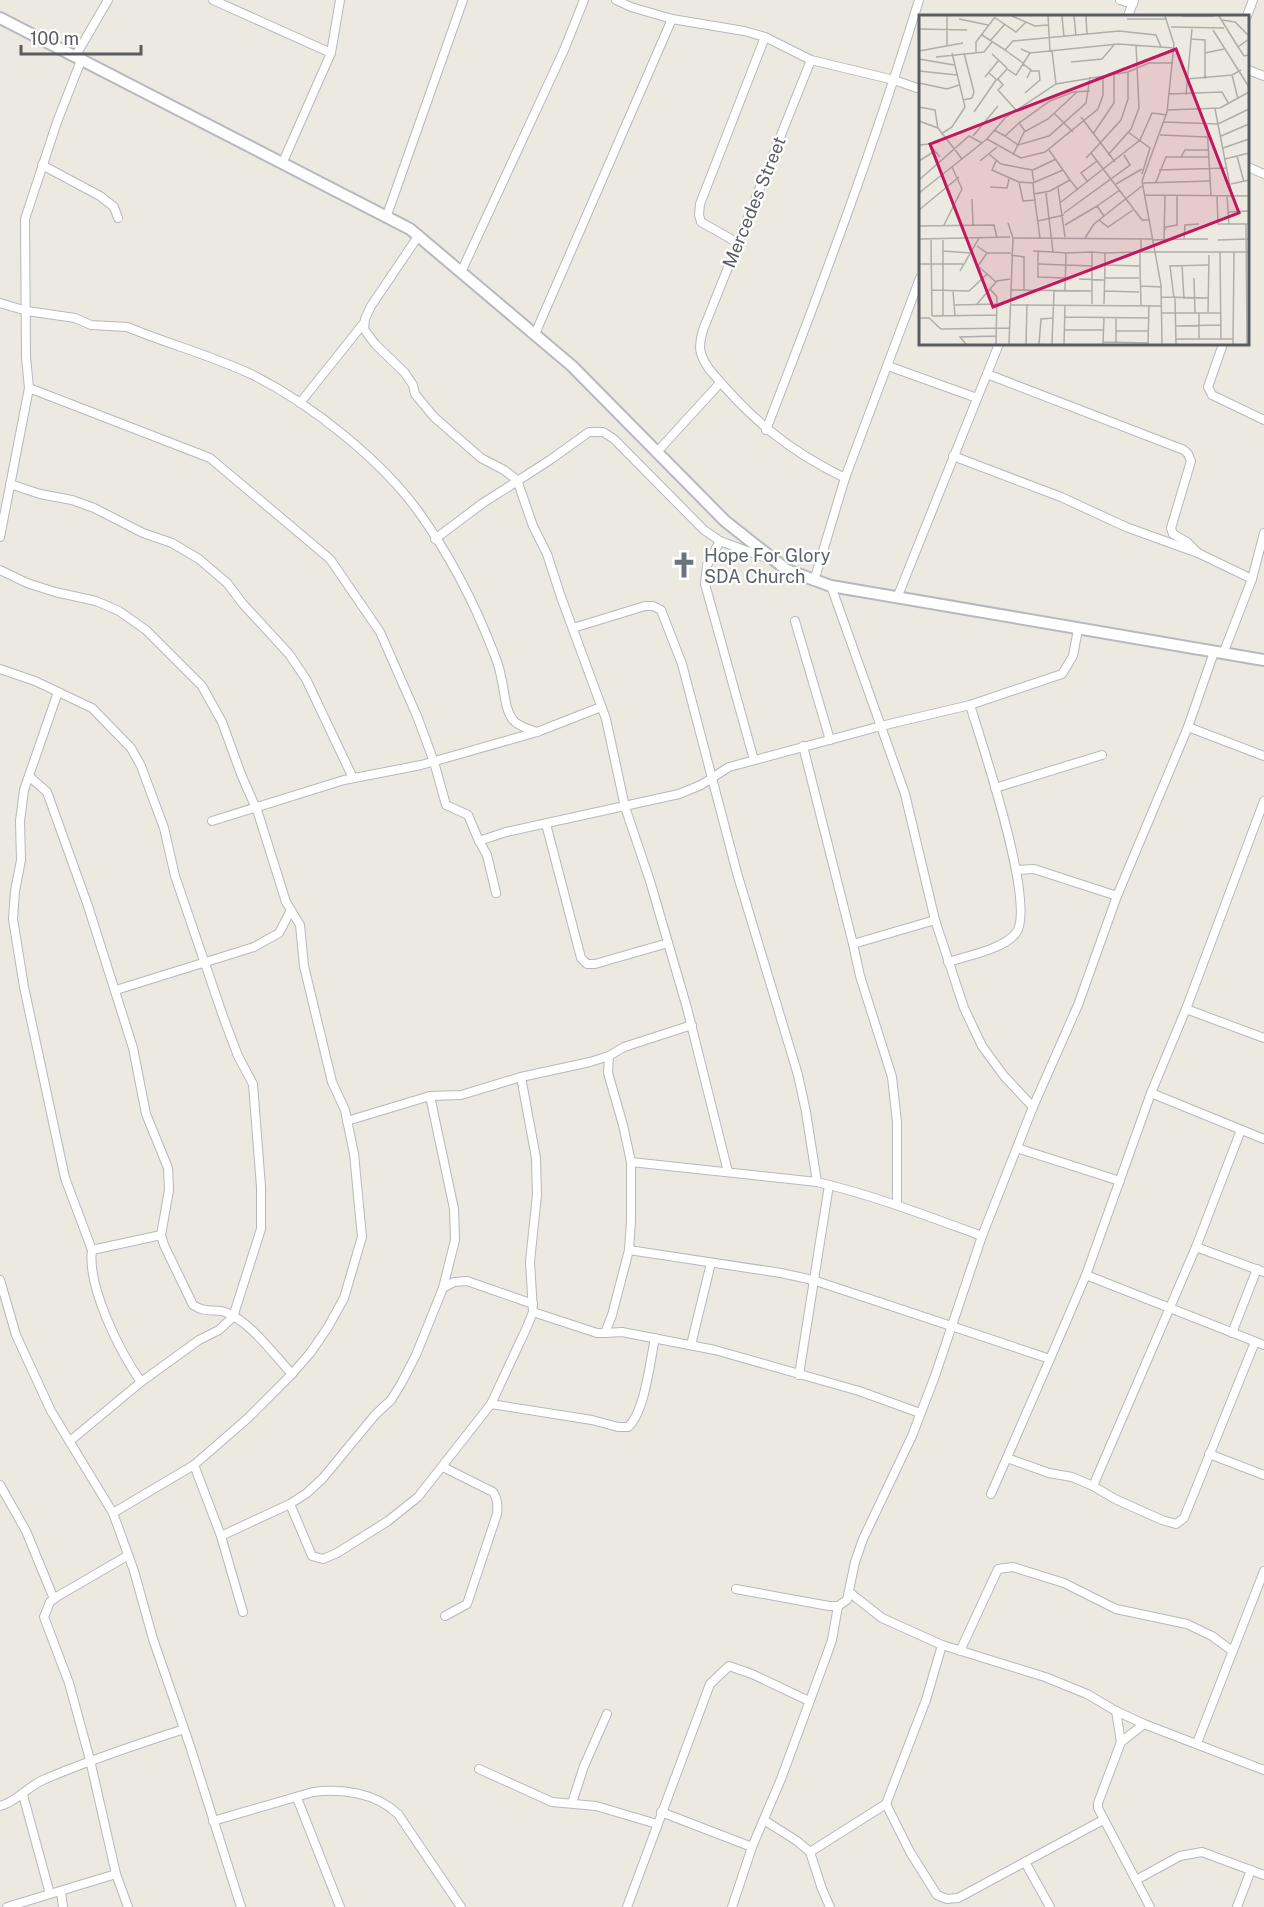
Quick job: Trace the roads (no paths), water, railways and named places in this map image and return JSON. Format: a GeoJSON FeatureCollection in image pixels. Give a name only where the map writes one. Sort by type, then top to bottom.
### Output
{"type":"FeatureCollection","features":[{"type":"Feature","properties":{"kind":"street"},"geometry":{"type":"LineString","coordinates":[[0,537],[29,388],[26,357],[24,227],[42,165],[79,57],[108,0]]}},
{"type":"Feature","properties":{"kind":"street"},"geometry":{"type":"LineString","coordinates":[[213,0],[229,3],[331,53]]}},
{"type":"Feature","properties":{"kind":"street"},"geometry":{"type":"LineString","coordinates":[[282,164],[331,53],[336,12],[340,0]]}},
{"type":"Feature","properties":{"kind":"street"},"geometry":{"type":"LineString","coordinates":[[387,215],[463,0]]}},
{"type":"Feature","properties":{"kind":"street"},"geometry":{"type":"LineString","coordinates":[[462,270],[564,50],[584,0]]}},
{"type":"Feature","properties":{"kind":"street"},"geometry":{"type":"LineString","coordinates":[[616,0],[631,7],[672,19],[744,31],[765,37],[811,60],[919,88]]}},
{"type":"Feature","properties":{"kind":"street"},"geometry":{"type":"LineString","coordinates":[[766,430],[831,264],[919,0]]}},
{"type":"Feature","properties":{"kind":"street"},"geometry":{"type":"LineString","coordinates":[[1120,0],[1134,2]]}},
{"type":"Feature","properties":{"kind":"street"},"geometry":{"type":"LineString","coordinates":[[1247,15],[1253,0]]}},
{"type":"Feature","properties":{"kind":"street"},"geometry":{"type":"LineString","coordinates":[[0,18],[282,164],[387,215],[419,235],[572,366],[725,521],[787,570],[831,586],[1264,660]]}},
{"type":"Feature","properties":{"kind":"street"},"geometry":{"type":"LineString","coordinates":[[535,334],[672,19]]}},
{"type":"Feature","properties":{"kind":"street"},"geometry":{"type":"LineString","coordinates":[[738,243],[701,222],[700,204],[765,37]]}},
{"type":"Feature","properties":{"kind":"street","name":"Mercedes Street"},"geometry":{"type":"LineString","coordinates":[[720,383],[702,359],[699,345],[703,330],[811,60]]}},
{"type":"Feature","properties":{"kind":"street"},"geometry":{"type":"LineString","coordinates":[[1249,70],[1264,76]]}},
{"type":"Feature","properties":{"kind":"street"},"geometry":{"type":"LineString","coordinates":[[42,165],[100,196],[114,207],[118,218]]}},
{"type":"Feature","properties":{"kind":"street"},"geometry":{"type":"LineString","coordinates":[[1249,167],[1264,174]]}},
{"type":"Feature","properties":{"kind":"street"},"geometry":{"type":"LineString","coordinates":[[300,404],[363,324],[376,299],[419,235]]}},
{"type":"Feature","properties":{"kind":"street"},"geometry":{"type":"LineString","coordinates":[[814,581],[845,478],[919,283]]}},
{"type":"Feature","properties":{"kind":"street"},"geometry":{"type":"LineString","coordinates":[[0,303],[27,311],[75,318],[92,325],[127,327],[255,376],[300,404],[373,460],[418,512],[450,561],[476,608],[501,675],[507,709],[513,720],[520,726],[537,732]]}},
{"type":"Feature","properties":{"kind":"street"},"geometry":{"type":"LineString","coordinates":[[363,324],[366,333],[375,344],[405,373],[413,385],[415,394],[434,417],[481,458],[517,480],[533,526],[547,554],[606,719],[625,807],[692,1025],[728,1172]]}},
{"type":"Feature","properties":{"kind":"street"},"geometry":{"type":"LineString","coordinates":[[897,598],[999,345]]}},
{"type":"Feature","properties":{"kind":"street"},"geometry":{"type":"LineString","coordinates":[[1223,345],[1208,387],[1212,395],[1264,420]]}},
{"type":"Feature","properties":{"kind":"street"},"geometry":{"type":"LineString","coordinates":[[888,366],[977,398]]}},
{"type":"Feature","properties":{"kind":"street"},"geometry":{"type":"LineString","coordinates":[[987,374],[1184,450],[1191,461],[1172,528],[1173,534],[1187,542],[1198,554]]}},
{"type":"Feature","properties":{"kind":"street"},"geometry":{"type":"LineString","coordinates":[[657,452],[720,383],[766,430],[799,454],[845,478]]}},
{"type":"Feature","properties":{"kind":"street"},"geometry":{"type":"LineString","coordinates":[[29,388],[210,458],[330,559],[380,632],[417,716],[434,762],[446,805],[468,814],[487,855],[496,893]]}},
{"type":"Feature","properties":{"kind":"street"},"geometry":{"type":"LineString","coordinates":[[435,539],[589,432],[603,432],[614,439],[704,530],[720,541],[776,562]]}},
{"type":"Feature","properties":{"kind":"street"},"geometry":{"type":"LineString","coordinates":[[953,456],[1061,496],[1126,527],[1198,554],[1252,579]]}},
{"type":"Feature","properties":{"kind":"street"},"geometry":{"type":"LineString","coordinates":[[10,484],[94,508],[143,533],[172,543],[199,559],[227,583],[288,654],[306,679],[353,778]]}},
{"type":"Feature","properties":{"kind":"street"},"geometry":{"type":"LineString","coordinates":[[736,1589],[829,1606],[838,1606],[847,1600],[855,1562],[868,1528],[900,1463],[935,1376],[982,1236],[1033,1107],[1078,1005],[1117,896],[1252,579],[1263,537]]}},
{"type":"Feature","properties":{"kind":"street"},"geometry":{"type":"LineString","coordinates":[[720,541],[707,565],[705,584],[754,760]]}},
{"type":"Feature","properties":{"kind":"street"},"geometry":{"type":"LineString","coordinates":[[0,570],[55,592],[96,601],[119,611],[146,630],[202,686],[222,722],[241,774],[256,806],[290,912],[300,926],[304,966],[332,1082],[345,1110],[354,1154],[362,1237],[344,1298],[323,1336],[292,1374],[248,1418],[194,1465],[113,1513]]}},
{"type":"Feature","properties":{"kind":"street"},"geometry":{"type":"LineString","coordinates":[[831,586],[905,795],[935,920],[964,1008],[982,1046],[1004,1076],[1033,1107]]}},
{"type":"Feature","properties":{"kind":"street"},"geometry":{"type":"LineString","coordinates":[[573,628],[645,606],[653,606],[661,610],[682,664],[737,873],[798,1075],[817,1182]]}},
{"type":"Feature","properties":{"kind":"street"},"geometry":{"type":"LineString","coordinates":[[795,621],[830,740]]}},
{"type":"Feature","properties":{"kind":"street"},"geometry":{"type":"LineString","coordinates":[[479,841],[506,832],[691,791],[729,767],[803,746],[970,705],[1062,674],[1073,656],[1078,629]]}},
{"type":"Feature","properties":{"kind":"street"},"geometry":{"type":"LineString","coordinates":[[0,669],[35,681],[92,708],[131,748],[152,793],[164,828],[175,876],[231,1040],[253,1084],[257,1109],[261,1229],[233,1317],[219,1330],[199,1340],[141,1382],[70,1441]]}},
{"type":"Feature","properties":{"kind":"street"},"geometry":{"type":"LineString","coordinates":[[58,692],[24,790],[21,808],[21,860],[15,891],[13,920],[24,987],[65,1178],[92,1250],[93,1278],[99,1298],[115,1335],[141,1382]]}},
{"type":"Feature","properties":{"kind":"street"},"geometry":{"type":"LineString","coordinates":[[948,962],[1009,940],[1017,932],[1020,922],[1017,870],[1007,828],[970,705]]}},
{"type":"Feature","properties":{"kind":"street"},"geometry":{"type":"LineString","coordinates":[[212,821],[353,778],[434,762],[537,732],[601,707]]}},
{"type":"Feature","properties":{"kind":"street"},"geometry":{"type":"LineString","coordinates":[[1188,727],[1264,756]]}},
{"type":"Feature","properties":{"kind":"street"},"geometry":{"type":"LineString","coordinates":[[803,746],[860,976],[892,1077],[897,1122],[897,1205]]}},
{"type":"Feature","properties":{"kind":"street"},"geometry":{"type":"LineString","coordinates":[[995,788],[1102,755]]}},
{"type":"Feature","properties":{"kind":"street"},"geometry":{"type":"LineString","coordinates":[[29,777],[47,792],[116,990],[133,1048],[146,1114],[168,1168],[169,1190],[161,1235],[193,1305],[210,1312],[224,1311],[233,1317],[251,1330],[292,1374]]}},
{"type":"Feature","properties":{"kind":"street"},"geometry":{"type":"LineString","coordinates":[[991,1494],[1086,1275],[1151,1093],[1186,1009],[1264,801]]}},
{"type":"Feature","properties":{"kind":"street"},"geometry":{"type":"LineString","coordinates":[[546,824],[581,958],[587,964],[595,964],[668,943]]}},
{"type":"Feature","properties":{"kind":"street"},"geometry":{"type":"LineString","coordinates":[[1017,870],[1034,869],[1117,896]]}},
{"type":"Feature","properties":{"kind":"street"},"geometry":{"type":"LineString","coordinates":[[116,990],[242,952],[267,941],[279,933],[290,912]]}},
{"type":"Feature","properties":{"kind":"street"},"geometry":{"type":"LineString","coordinates":[[853,944],[935,920]]}},
{"type":"Feature","properties":{"kind":"street"},"geometry":{"type":"LineString","coordinates":[[1186,1009],[1264,1038]]}},
{"type":"Feature","properties":{"kind":"street"},"geometry":{"type":"LineString","coordinates":[[347,1121],[430,1096],[461,1095],[521,1077],[590,1062],[609,1056],[624,1047],[692,1025]]}},
{"type":"Feature","properties":{"kind":"street"},"geometry":{"type":"LineString","coordinates":[[605,1333],[629,1250],[632,1221],[631,1162],[608,1073],[609,1056]]}},
{"type":"Feature","properties":{"kind":"street"},"geometry":{"type":"LineString","coordinates":[[290,1504],[312,1556],[323,1558],[337,1553],[401,1511],[418,1497],[491,1404],[533,1308],[530,1261],[537,1194],[536,1158],[521,1077]]}},
{"type":"Feature","properties":{"kind":"street"},"geometry":{"type":"LineString","coordinates":[[1151,1093],[1264,1138]]}},
{"type":"Feature","properties":{"kind":"street"},"geometry":{"type":"LineString","coordinates":[[221,1536],[290,1504],[307,1493],[323,1478],[375,1414],[391,1400],[412,1362],[443,1288],[455,1240],[454,1209],[430,1096]]}},
{"type":"Feature","properties":{"kind":"street"},"geometry":{"type":"LineString","coordinates":[[1093,1486],[1196,1247],[1241,1130]]}},
{"type":"Feature","properties":{"kind":"street"},"geometry":{"type":"LineString","coordinates":[[1017,1148],[1120,1181]]}},
{"type":"Feature","properties":{"kind":"street"},"geometry":{"type":"LineString","coordinates":[[631,1162],[817,1182],[897,1205],[982,1236]]}},
{"type":"Feature","properties":{"kind":"street"},"geometry":{"type":"LineString","coordinates":[[799,1375],[829,1185]]}},
{"type":"Feature","properties":{"kind":"street"},"geometry":{"type":"LineString","coordinates":[[92,1250],[161,1235]]}},
{"type":"Feature","properties":{"kind":"street"},"geometry":{"type":"LineString","coordinates":[[1196,1247],[1261,1270],[1232,1333]]}},
{"type":"Feature","properties":{"kind":"street"},"geometry":{"type":"LineString","coordinates":[[629,1250],[782,1273],[813,1280],[1050,1359]]}},
{"type":"Feature","properties":{"kind":"street"},"geometry":{"type":"LineString","coordinates":[[691,1345],[711,1263]]}},
{"type":"Feature","properties":{"kind":"street"},"geometry":{"type":"LineString","coordinates":[[1086,1275],[1264,1345]]}},
{"type":"Feature","properties":{"kind":"street"},"geometry":{"type":"LineString","coordinates":[[0,1280],[16,1335],[51,1411],[113,1513],[241,1907]]}},
{"type":"Feature","properties":{"kind":"street"},"geometry":{"type":"LineString","coordinates":[[443,1288],[454,1282],[467,1281],[597,1333],[622,1332],[715,1350],[859,1391],[920,1413]]}},
{"type":"Feature","properties":{"kind":"street"},"geometry":{"type":"LineString","coordinates":[[491,1404],[628,1427],[633,1424],[643,1397],[656,1338]]}},
{"type":"Feature","properties":{"kind":"street"},"geometry":{"type":"LineString","coordinates":[[1007,1458],[1049,1473],[1072,1477],[1115,1499],[1176,1524],[1184,1518],[1255,1342]]}},
{"type":"Feature","properties":{"kind":"street"},"geometry":{"type":"LineString","coordinates":[[1209,1454],[1264,1475]]}},
{"type":"Feature","properties":{"kind":"street"},"geometry":{"type":"LineString","coordinates":[[194,1465],[221,1536],[243,1612]]}},
{"type":"Feature","properties":{"kind":"street"},"geometry":{"type":"LineString","coordinates":[[443,1467],[494,1491],[498,1506],[467,1604],[445,1616]]}},
{"type":"Feature","properties":{"kind":"street"},"geometry":{"type":"LineString","coordinates":[[0,1485],[21,1521],[54,1599]]}},
{"type":"Feature","properties":{"kind":"street"},"geometry":{"type":"LineString","coordinates":[[128,1556],[54,1599],[46,1609],[45,1623],[63,1665],[90,1760],[116,1874],[128,1907]]}},
{"type":"Feature","properties":{"kind":"street"},"geometry":{"type":"LineString","coordinates":[[960,1651],[992,1580],[998,1569],[1005,1567],[1013,1567],[1064,1583],[1116,1609],[1186,1624],[1212,1636],[1231,1650]]}},
{"type":"Feature","properties":{"kind":"street"},"geometry":{"type":"LineString","coordinates":[[1197,1743],[1231,1650],[1264,1571]]}},
{"type":"Feature","properties":{"kind":"street"},"geometry":{"type":"LineString","coordinates":[[849,1592],[882,1618],[942,1645],[1045,1677],[1087,1694],[1144,1724],[1264,1770]]}},
{"type":"Feature","properties":{"kind":"street"},"geometry":{"type":"LineString","coordinates":[[732,1907],[752,1847],[781,1779],[832,1640],[838,1606]]}},
{"type":"Feature","properties":{"kind":"street"},"geometry":{"type":"LineString","coordinates":[[810,1852],[885,1804],[926,1700],[942,1645]]}},
{"type":"Feature","properties":{"kind":"street"},"geometry":{"type":"LineString","coordinates":[[627,1907],[710,1684],[729,1666],[752,1674],[809,1701]]}},
{"type":"Feature","properties":{"kind":"street"},"geometry":{"type":"LineString","coordinates":[[1116,1711],[1121,1742],[1098,1803],[1103,1820],[1150,1907]]}},
{"type":"Feature","properties":{"kind":"street"},"geometry":{"type":"LineString","coordinates":[[572,1803],[584,1766],[607,1714]]}},
{"type":"Feature","properties":{"kind":"street"},"geometry":{"type":"LineString","coordinates":[[1121,1742],[1144,1724]]}},
{"type":"Feature","properties":{"kind":"street"},"geometry":{"type":"LineString","coordinates":[[0,1806],[9,1804],[33,1785],[90,1760],[184,1729]]}},
{"type":"Feature","properties":{"kind":"street"},"geometry":{"type":"LineString","coordinates":[[479,1769],[543,1799],[606,1808],[657,1824]]}},
{"type":"Feature","properties":{"kind":"street"},"geometry":{"type":"LineString","coordinates":[[213,1821],[313,1792],[351,1791],[391,1807],[406,1824],[461,1907]]}},
{"type":"Feature","properties":{"kind":"street"},"geometry":{"type":"LineString","coordinates":[[23,1795],[50,1894]]}},
{"type":"Feature","properties":{"kind":"street"},"geometry":{"type":"LineString","coordinates":[[297,1798],[340,1907]]}},
{"type":"Feature","properties":{"kind":"street"},"geometry":{"type":"LineString","coordinates":[[885,1804],[909,1852],[942,1897],[958,1898],[1103,1820]]}},
{"type":"Feature","properties":{"kind":"street"},"geometry":{"type":"LineString","coordinates":[[661,1812],[752,1847]]}},
{"type":"Feature","properties":{"kind":"street"},"geometry":{"type":"LineString","coordinates":[[764,1820],[810,1852],[830,1907]]}},
{"type":"Feature","properties":{"kind":"street"},"geometry":{"type":"LineString","coordinates":[[1136,1880],[1180,1856],[1196,1853],[1207,1854],[1264,1875]]}},
{"type":"Feature","properties":{"kind":"street"},"geometry":{"type":"LineString","coordinates":[[1025,1862],[1050,1907]]}},
{"type":"Feature","properties":{"kind":"street"},"geometry":{"type":"LineString","coordinates":[[1237,1907],[1251,1870]]}},
{"type":"Feature","properties":{"kind":"street"},"geometry":{"type":"LineString","coordinates":[[7,1907],[116,1874]]}},
{"type":"Feature","properties":{"kind":"street"},"geometry":{"type":"LineString","coordinates":[[62,1892],[63,1907]]}},
{"type":"Feature","properties":{"kind":"place","name":"Hope For Glory SDA Church"},"geometry":{"type":"Point","coordinates":[684,565]}}]}
